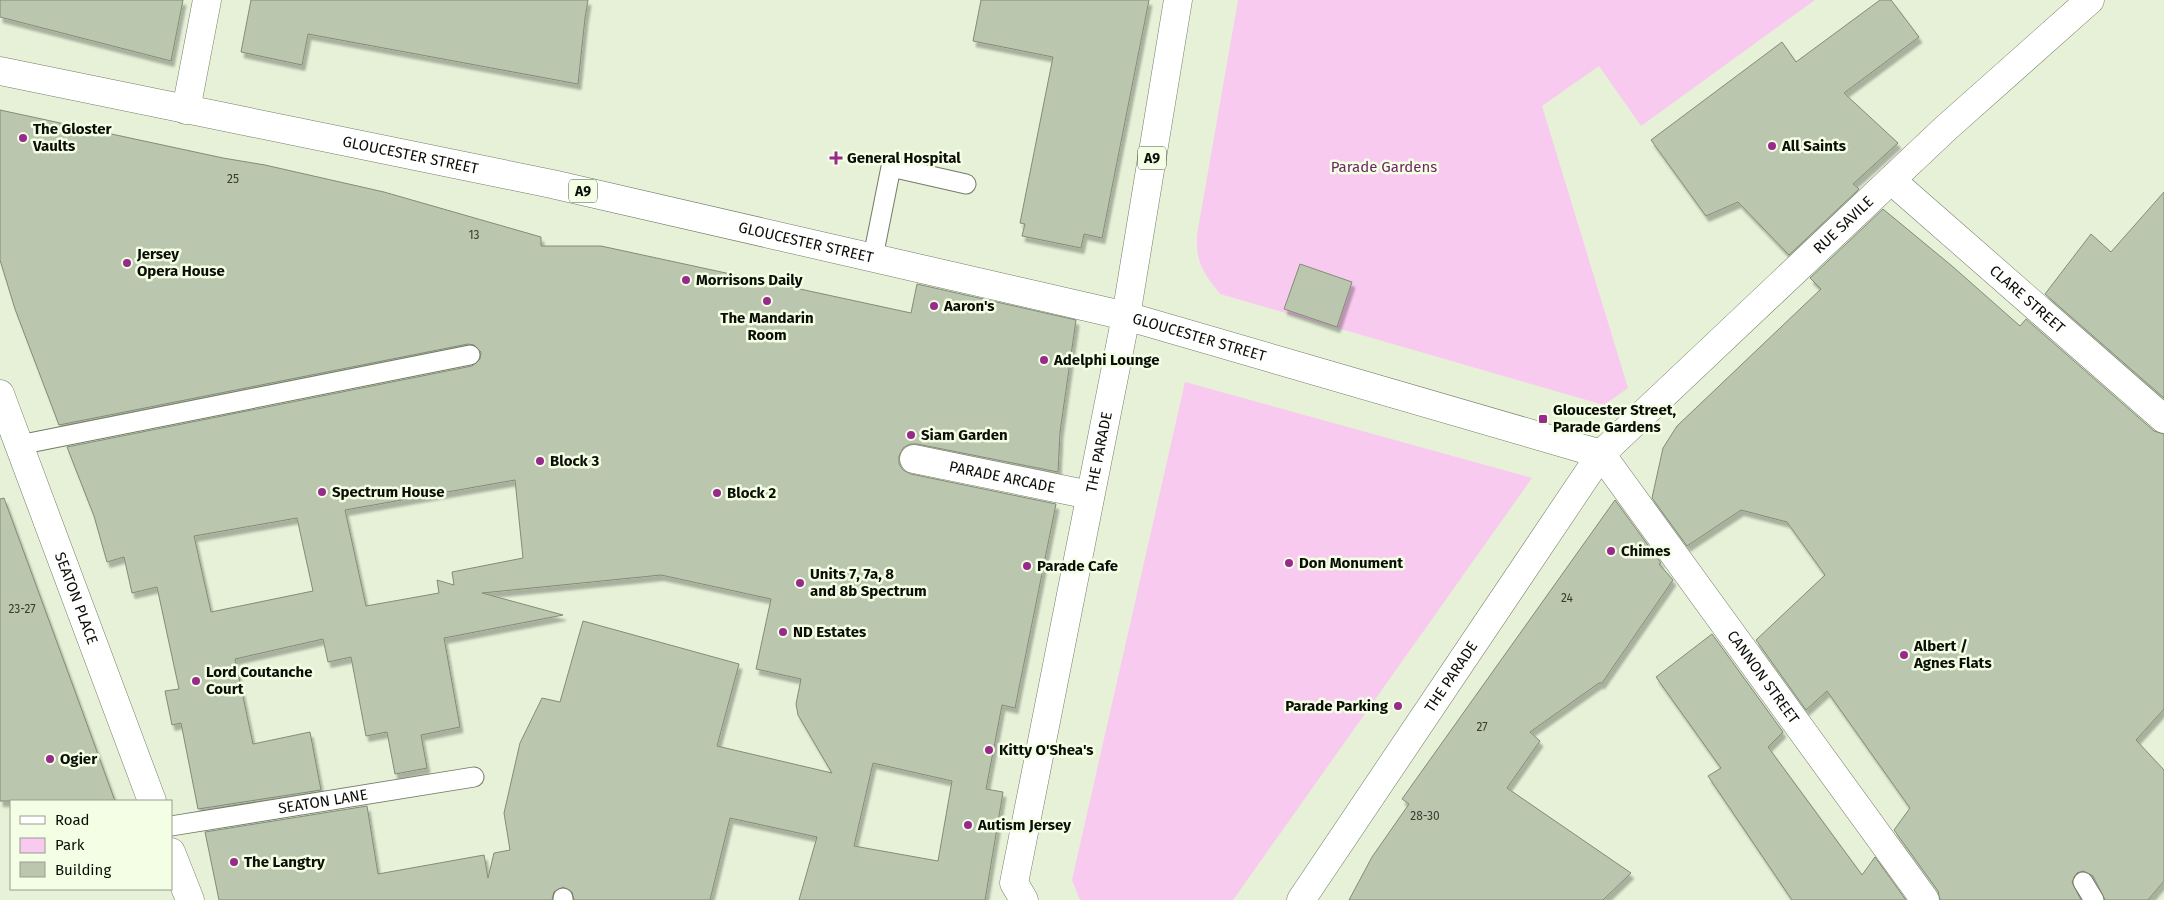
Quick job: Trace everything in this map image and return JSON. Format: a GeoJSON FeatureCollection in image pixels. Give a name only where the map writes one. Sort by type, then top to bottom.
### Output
{"type":"FeatureCollection","features":[{"type":"Feature","properties":{"kind":"main road"},"geometry":{"type":"LineString","coordinates":[[186,110],[207,0]]}},
{"type":"Feature","properties":{"kind":"main road","name":"THE PARADE"},"geometry":{"type":"LineString","coordinates":[[1024,900],[1014,883],[1126,316],[1178,0]]}},
{"type":"Feature","properties":{"kind":"main road","name":"RUE SAVILE"},"geometry":{"type":"LineString","coordinates":[[1601,454],[1946,128],[2090,0]]}},
{"type":"Feature","properties":{"kind":"main road","name":"GLOUCESTER STREET"},"geometry":{"type":"LineString","coordinates":[[0,71],[552,184],[1126,316],[1601,454]]}},
{"type":"Feature","properties":{"kind":"main road","name":"CLARE STREET"},"geometry":{"type":"LineString","coordinates":[[1891,180],[2164,418]]}},
{"type":"Feature","properties":{"kind":"main road","name":"SEATON PLACE"},"geometry":{"type":"LineString","coordinates":[[0,394],[152,800]]}},
{"type":"Feature","properties":{"kind":"main road","name":"THE PARADE"},"geometry":{"type":"LineString","coordinates":[[1301,900],[1601,454]]}},
{"type":"Feature","properties":{"kind":"main road","name":"CANNON STREET"},"geometry":{"type":"LineString","coordinates":[[1601,454],[1925,900]]}},
{"type":"Feature","properties":{"kind":"main road","name":"PARADE ARCADE"},"geometry":{"type":"LineString","coordinates":[[914,459],[1090,495]]}},
{"type":"Feature","properties":{"kind":"main road"},"geometry":{"type":"LineString","coordinates":[[172,855],[190,900]]}},
{"type":"Feature","properties":{"kind":"lane"},"geometry":{"type":"LineString","coordinates":[[873,257],[891,167],[966,184]]}},
{"type":"Feature","properties":{"kind":"lane"},"geometry":{"type":"LineString","coordinates":[[19,445],[470,355]]}},
{"type":"Feature","properties":{"kind":"lane","name":"SEATON LANE"},"geometry":{"type":"LineString","coordinates":[[172,826],[474,777]]}},
{"type":"Feature","properties":{"kind":"lane"},"geometry":{"type":"LineString","coordinates":[[2082,882],[2094,900]]}},
{"type":"Feature","properties":{"kind":"green space","name":"Parade Gardens"},"geometry":{"type":"Polygon","coordinates":[[[1238,0],[1815,0],[1641,126],[1599,66],[1542,106],[1628,388],[1604,405],[1220,294],[1209,280],[1199,261],[1197,235],[1238,0]]]}},
{"type":"Feature","properties":{"kind":"green space"},"geometry":{"type":"Polygon","coordinates":[[[1185,382],[1532,478],[1233,900],[1080,900],[1072,880],[1185,382]]]}},
{"type":"Feature","properties":{"kind":"building"},"geometry":{"type":"Polygon","coordinates":[[[0,0],[183,0],[171,61],[0,17],[0,0]]]}},
{"type":"Feature","properties":{"kind":"building"},"geometry":{"type":"Polygon","coordinates":[[[251,0],[588,0],[578,84],[308,34],[302,65],[241,52],[251,0]]]}},
{"type":"Feature","properties":{"kind":"building"},"geometry":{"type":"Polygon","coordinates":[[[981,0],[1149,0],[1102,238],[1084,234],[1081,248],[1022,236],[1025,224],[1020,223],[1053,57],[973,41],[981,0]]]}},
{"type":"Feature","properties":{"kind":"building","name":"All Saints"},"geometry":{"type":"Polygon","coordinates":[[[1880,0],[1891,0],[1919,37],[1844,93],[1898,143],[1853,184],[1859,189],[1789,255],[1738,202],[1706,216],[1651,140],[1782,42],[1796,62],[1880,0]]]}},
{"type":"Feature","properties":{"kind":"building"},"geometry":{"type":"Polygon","coordinates":[[[0,110],[223,158],[265,165],[384,192],[541,237],[541,246],[601,246],[911,313],[917,284],[1076,320],[1060,432],[1058,472],[917,444],[910,444],[903,448],[899,456],[899,464],[903,470],[911,474],[1056,504],[1015,708],[1002,705],[986,789],[1003,792],[985,900],[799,900],[817,837],[730,818],[710,900],[574,900],[572,892],[563,887],[554,892],[552,900],[219,900],[205,832],[367,806],[378,874],[484,855],[488,878],[494,853],[510,850],[504,813],[520,743],[542,698],[560,702],[583,621],[739,664],[717,746],[832,773],[798,715],[796,704],[801,679],[756,669],[771,599],[661,575],[482,593],[563,615],[444,638],[460,727],[421,735],[427,768],[395,774],[387,732],[366,736],[351,657],[328,662],[323,639],[235,659],[253,744],[310,732],[321,790],[198,809],[181,723],[172,725],[165,691],[179,689],[157,587],[132,593],[124,557],[107,562],[94,516],[67,447],[472,366],[480,359],[481,352],[474,345],[468,344],[59,425],[15,309],[0,260],[0,110]],[[515,480],[345,510],[366,606],[439,593],[437,580],[454,585],[452,572],[523,558],[515,480]],[[297,518],[194,536],[211,612],[313,591],[297,518]],[[873,763],[854,846],[938,861],[952,781],[873,763]]]}},
{"type":"Feature","properties":{"kind":"building"},"geometry":{"type":"Polygon","coordinates":[[[2164,192],[2164,398],[2045,294],[2091,234],[2111,252],[2164,192]]]}},
{"type":"Feature","properties":{"kind":"building"},"geometry":{"type":"Polygon","coordinates":[[[1883,209],[2020,326],[2026,319],[2154,431],[2164,434],[2164,709],[2136,740],[2164,770],[2164,881],[2148,900],[2105,900],[2093,876],[2083,871],[2077,873],[2072,882],[2081,900],[1940,900],[1938,891],[1894,830],[1910,808],[1827,691],[1806,710],[1756,640],[1825,575],[1787,522],[1741,510],[1687,546],[1652,498],[1663,448],[1677,426],[1821,289],[1810,278],[1883,209]]]}},
{"type":"Feature","properties":{"kind":"building"},"geometry":{"type":"Polygon","coordinates":[[[1300,264],[1352,282],[1337,327],[1284,309],[1300,264]]]}},
{"type":"Feature","properties":{"kind":"building"},"geometry":{"type":"Polygon","coordinates":[[[4,498],[115,800],[0,801],[0,499],[4,498]]]}},
{"type":"Feature","properties":{"kind":"building"},"geometry":{"type":"Polygon","coordinates":[[[1615,500],[1661,563],[1659,564],[1673,580],[1602,683],[1599,683],[1530,732],[1540,741],[1507,788],[1631,873],[1603,900],[1349,900],[1372,857],[1409,804],[1402,799],[1615,500]]]}},
{"type":"Feature","properties":{"kind":"building"},"geometry":{"type":"Polygon","coordinates":[[[1712,634],[1783,732],[1768,747],[1862,875],[1875,857],[1906,900],[1792,900],[1708,776],[1721,768],[1656,677],[1712,634]]]}},
{"type":"Feature","properties":{"kind":"place","name":"The Gloster Vaults"},"geometry":{"type":"Point","coordinates":[23,138]}},
{"type":"Feature","properties":{"kind":"place","name":"All Saints"},"geometry":{"type":"Point","coordinates":[1772,146]}},
{"type":"Feature","properties":{"kind":"place","name":"General Hospital"},"geometry":{"type":"Point","coordinates":[836,158]}},
{"type":"Feature","properties":{"kind":"place","name":"Jersey Opera House"},"geometry":{"type":"Point","coordinates":[127,263]}},
{"type":"Feature","properties":{"kind":"place","name":"Morrisons Daily"},"geometry":{"type":"Point","coordinates":[686,280]}},
{"type":"Feature","properties":{"kind":"place","name":"The Mandarin Room"},"geometry":{"type":"Point","coordinates":[767,301]}},
{"type":"Feature","properties":{"kind":"place","name":"Aaron's"},"geometry":{"type":"Point","coordinates":[934,306]}},
{"type":"Feature","properties":{"kind":"place","name":"Adelphi Lounge"},"geometry":{"type":"Point","coordinates":[1044,360]}},
{"type":"Feature","properties":{"kind":"place","name":"Gloucester Street, Parade Gardens"},"geometry":{"type":"Point","coordinates":[1543,419]}},
{"type":"Feature","properties":{"kind":"place","name":"Siam Garden"},"geometry":{"type":"Point","coordinates":[911,435]}},
{"type":"Feature","properties":{"kind":"place","name":"Block 3"},"geometry":{"type":"Point","coordinates":[540,461]}},
{"type":"Feature","properties":{"kind":"place","name":"Spectrum House"},"geometry":{"type":"Point","coordinates":[322,492]}},
{"type":"Feature","properties":{"kind":"place","name":"Block 2"},"geometry":{"type":"Point","coordinates":[717,493]}},
{"type":"Feature","properties":{"kind":"place","name":"Chimes"},"geometry":{"type":"Point","coordinates":[1611,551]}},
{"type":"Feature","properties":{"kind":"place","name":"Don Monument"},"geometry":{"type":"Point","coordinates":[1289,563]}},
{"type":"Feature","properties":{"kind":"place","name":"Parade Cafe"},"geometry":{"type":"Point","coordinates":[1027,566]}},
{"type":"Feature","properties":{"kind":"place","name":"Units 7, 7a, 8 and 8b Spectrum"},"geometry":{"type":"Point","coordinates":[800,583]}},
{"type":"Feature","properties":{"kind":"place","name":"ND Estates"},"geometry":{"type":"Point","coordinates":[783,632]}},
{"type":"Feature","properties":{"kind":"place","name":"Albert / Agnes Flats"},"geometry":{"type":"Point","coordinates":[1904,655]}},
{"type":"Feature","properties":{"kind":"place","name":"Lord Coutanche Court"},"geometry":{"type":"Point","coordinates":[196,681]}},
{"type":"Feature","properties":{"kind":"place","name":"Parade Parking"},"geometry":{"type":"Point","coordinates":[1398,706]}},
{"type":"Feature","properties":{"kind":"place","name":"Kitty O'Shea's"},"geometry":{"type":"Point","coordinates":[989,750]}},
{"type":"Feature","properties":{"kind":"place","name":"Ogier"},"geometry":{"type":"Point","coordinates":[50,759]}},
{"type":"Feature","properties":{"kind":"place","name":"Autism Jersey"},"geometry":{"type":"Point","coordinates":[968,825]}},
{"type":"Feature","properties":{"kind":"place","name":"The Langtry"},"geometry":{"type":"Point","coordinates":[234,862]}}]}
